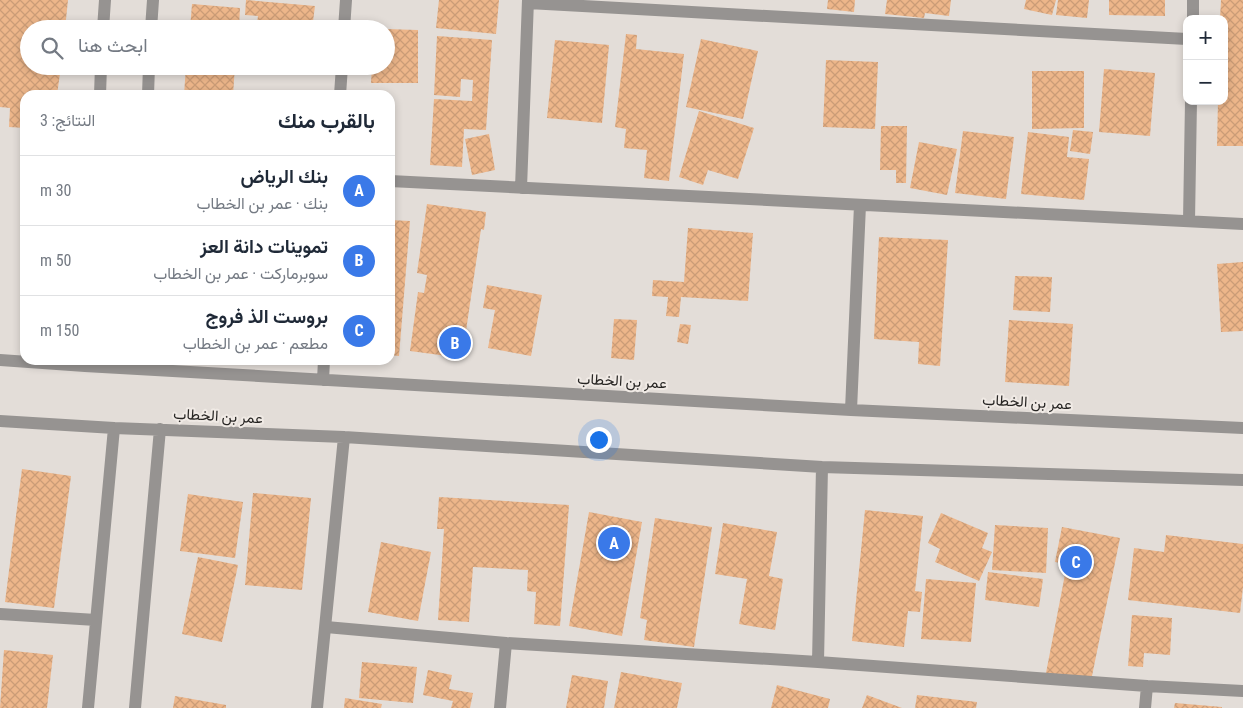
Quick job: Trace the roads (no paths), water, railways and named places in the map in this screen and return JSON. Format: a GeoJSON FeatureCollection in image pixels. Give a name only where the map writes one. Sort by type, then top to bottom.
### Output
{"type":"FeatureCollection","features":[{"type":"Feature","properties":{"kind":"street"},"geometry":{"type":"LineString","coordinates":[[104,20],[105,0]]}},
{"type":"Feature","properties":{"kind":"street"},"geometry":{"type":"LineString","coordinates":[[152,20],[153,0]]}},
{"type":"Feature","properties":{"kind":"street"},"geometry":{"type":"LineString","coordinates":[[345,20],[346,0]]}},
{"type":"Feature","properties":{"kind":"street"},"geometry":{"type":"LineString","coordinates":[[1193,0],[1193,15]]}},
{"type":"Feature","properties":{"kind":"street"},"geometry":{"type":"LineString","coordinates":[[521,188],[528,2],[1183,39]]}},
{"type":"Feature","properties":{"kind":"street"},"geometry":{"type":"LineString","coordinates":[[100,90],[101,75]]}},
{"type":"Feature","properties":{"kind":"street"},"geometry":{"type":"LineString","coordinates":[[148,90],[149,75]]}},
{"type":"Feature","properties":{"kind":"street"},"geometry":{"type":"LineString","coordinates":[[340,90],[341,75]]}},
{"type":"Feature","properties":{"kind":"street"},"geometry":{"type":"LineString","coordinates":[[1189,221],[1192,105]]}},
{"type":"Feature","properties":{"kind":"street"},"geometry":{"type":"LineString","coordinates":[[395,182],[1243,224]]}},
{"type":"Feature","properties":{"kind":"street"},"geometry":{"type":"LineString","coordinates":[[851,410],[860,205]]}},
{"type":"Feature","properties":{"kind":"street","name":"عمر بن الخطاب"},"geometry":{"type":"LineString","coordinates":[[0,360],[20,361]]}},
{"type":"Feature","properties":{"kind":"street","name":"عمر بن الخطاب"},"geometry":{"type":"LineString","coordinates":[[145,365],[322,380],[851,410],[1243,428]]}},
{"type":"Feature","properties":{"kind":"street"},"geometry":{"type":"LineString","coordinates":[[322,380],[324,365]]}},
{"type":"Feature","properties":{"kind":"street","name":"عمر بن الخطاب"},"geometry":{"type":"LineString","coordinates":[[0,421],[114,428],[344,437],[822,467],[1243,480]]}},
{"type":"Feature","properties":{"kind":"street"},"geometry":{"type":"LineString","coordinates":[[88,708],[114,428]]}},
{"type":"Feature","properties":{"kind":"street"},"geometry":{"type":"LineString","coordinates":[[134,708],[160,429]]}},
{"type":"Feature","properties":{"kind":"street"},"geometry":{"type":"LineString","coordinates":[[317,708],[344,437]]}},
{"type":"Feature","properties":{"kind":"street"},"geometry":{"type":"LineString","coordinates":[[818,662],[822,467]]}},
{"type":"Feature","properties":{"kind":"street"},"geometry":{"type":"LineString","coordinates":[[0,614],[96,620]]}},
{"type":"Feature","properties":{"kind":"street"},"geometry":{"type":"LineString","coordinates":[[326,627],[506,643],[1243,691]]}},
{"type":"Feature","properties":{"kind":"street"},"geometry":{"type":"LineString","coordinates":[[500,708],[506,643]]}},
{"type":"Feature","properties":{"kind":"street"},"geometry":{"type":"LineString","coordinates":[[1145,708],[1147,686]]}},
{"type":"Feature","properties":{"kind":"place","name":"تموينات دانة العز"},"geometry":{"type":"Point","coordinates":[455,343]}},
{"type":"Feature","properties":{"kind":"place","name":"بنك الرياض"},"geometry":{"type":"Point","coordinates":[614,543]}},
{"type":"Feature","properties":{"kind":"place","name":"بروست الذ فروج"},"geometry":{"type":"Point","coordinates":[1076,562]}}]}
